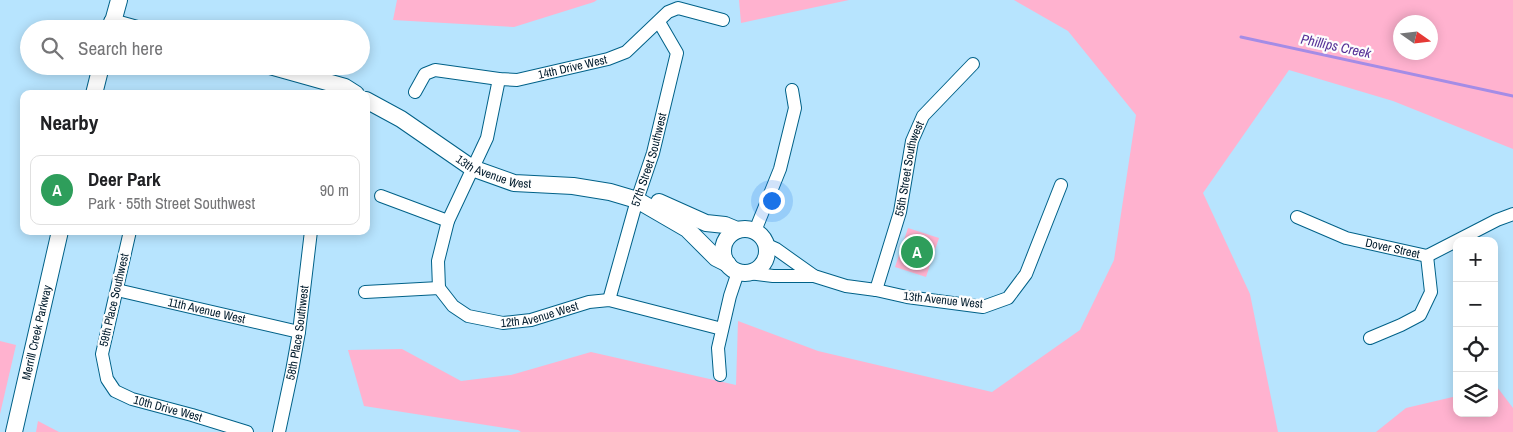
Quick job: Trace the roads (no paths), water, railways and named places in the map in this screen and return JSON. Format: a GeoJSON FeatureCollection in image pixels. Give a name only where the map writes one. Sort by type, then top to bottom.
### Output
{"type":"FeatureCollection","features":[{"type":"Feature","properties":{"kind":"street"},"geometry":{"type":"LineString","coordinates":[[113,20],[119,0]]}},
{"type":"Feature","properties":{"kind":"street","name":"14th Drive West"},"geometry":{"type":"LineString","coordinates":[[415,92],[425,74],[435,70],[517,80],[608,59],[626,52],[668,12],[678,8],[723,20]]}},
{"type":"Feature","properties":{"kind":"street","name":"57th Street Southwest"},"geometry":{"type":"LineString","coordinates":[[609,300],[652,153],[677,52],[659,22]]}},
{"type":"Feature","properties":{"kind":"street","name":"55th Street Southwest"},"geometry":{"type":"LineString","coordinates":[[876,290],[900,212],[912,141],[923,116],[973,64]]}},
{"type":"Feature","properties":{"kind":"street"},"geometry":{"type":"LineString","coordinates":[[95,90],[99,75]]}},
{"type":"Feature","properties":{"kind":"street"},"geometry":{"type":"LineString","coordinates":[[297,75],[342,90]]}},
{"type":"Feature","properties":{"kind":"street"},"geometry":{"type":"LineString","coordinates":[[365,292],[439,288],[438,261],[448,221],[487,138],[500,79]]}},
{"type":"Feature","properties":{"kind":"street"},"geometry":{"type":"LineString","coordinates":[[755,231],[780,169],[795,108],[792,90]]}},
{"type":"Feature","properties":{"kind":"street","name":"13th Avenue West"},"geometry":{"type":"LineString","coordinates":[[370,102],[401,119],[472,168],[514,183],[573,186],[610,192],[637,200],[687,229],[716,258],[738,269],[773,276],[814,276],[846,286],[907,297],[984,307],[1008,298],[1026,274],[1061,185]]}},
{"type":"Feature","properties":{"kind":"street"},"geometry":{"type":"LineString","coordinates":[[381,196],[448,221]]}},
{"type":"Feature","properties":{"kind":"street","name":"13th Avenue West"},"geometry":{"type":"LineString","coordinates":[[637,200],[655,200],[706,223],[726,225],[737,230]]}},
{"type":"Feature","properties":{"kind":"street","name":"Dover Street"},"geometry":{"type":"LineString","coordinates":[[1297,217],[1346,238],[1427,256],[1497,220],[1513,214]]}},
{"type":"Feature","properties":{"kind":"street"},"geometry":{"type":"LineString","coordinates":[[748,229],[755,231],[762,236],[767,245],[767,255],[763,264],[756,270],[738,269],[724,256],[724,246],[729,236],[737,230],[748,229]]}},
{"type":"Feature","properties":{"kind":"street","name":"Merrill Creek Parkway"},"geometry":{"type":"LineString","coordinates":[[14,432],[59,235]]}},
{"type":"Feature","properties":{"kind":"street","name":"59th Place Southwest"},"geometry":{"type":"LineString","coordinates":[[104,370],[102,354],[129,235]]}},
{"type":"Feature","properties":{"kind":"street","name":"58th Place Southwest"},"geometry":{"type":"LineString","coordinates":[[279,432],[299,332],[310,235]]}},
{"type":"Feature","properties":{"kind":"street","name":"13th Avenue West"},"geometry":{"type":"LineString","coordinates":[[767,245],[776,249],[814,276]]}},
{"type":"Feature","properties":{"kind":"street"},"geometry":{"type":"LineString","coordinates":[[1370,338],[1420,314],[1431,292],[1427,256]]}},
{"type":"Feature","properties":{"kind":"street"},"geometry":{"type":"LineString","coordinates":[[720,375],[718,348],[738,269]]}},
{"type":"Feature","properties":{"kind":"street","name":"12th Avenue West"},"geometry":{"type":"LineString","coordinates":[[439,288],[453,306],[468,316],[502,323],[531,320],[588,302],[609,300],[722,329]]}},
{"type":"Feature","properties":{"kind":"street","name":"11th Avenue West"},"geometry":{"type":"LineString","coordinates":[[116,290],[299,332]]}},
{"type":"Feature","properties":{"kind":"street","name":"10th Drive West"},"geometry":{"type":"LineString","coordinates":[[104,370],[107,380],[114,390],[132,399],[247,432]]}},
{"type":"Feature","properties":{"kind":"waterway","name":"Phillips Creek"},"geometry":{"type":"LineString","coordinates":[[1241,37],[1513,96]]}},
{"type":"Feature","properties":{"kind":"place","name":"Deer Park"},"geometry":{"type":"Point","coordinates":[917,252]}}]}
